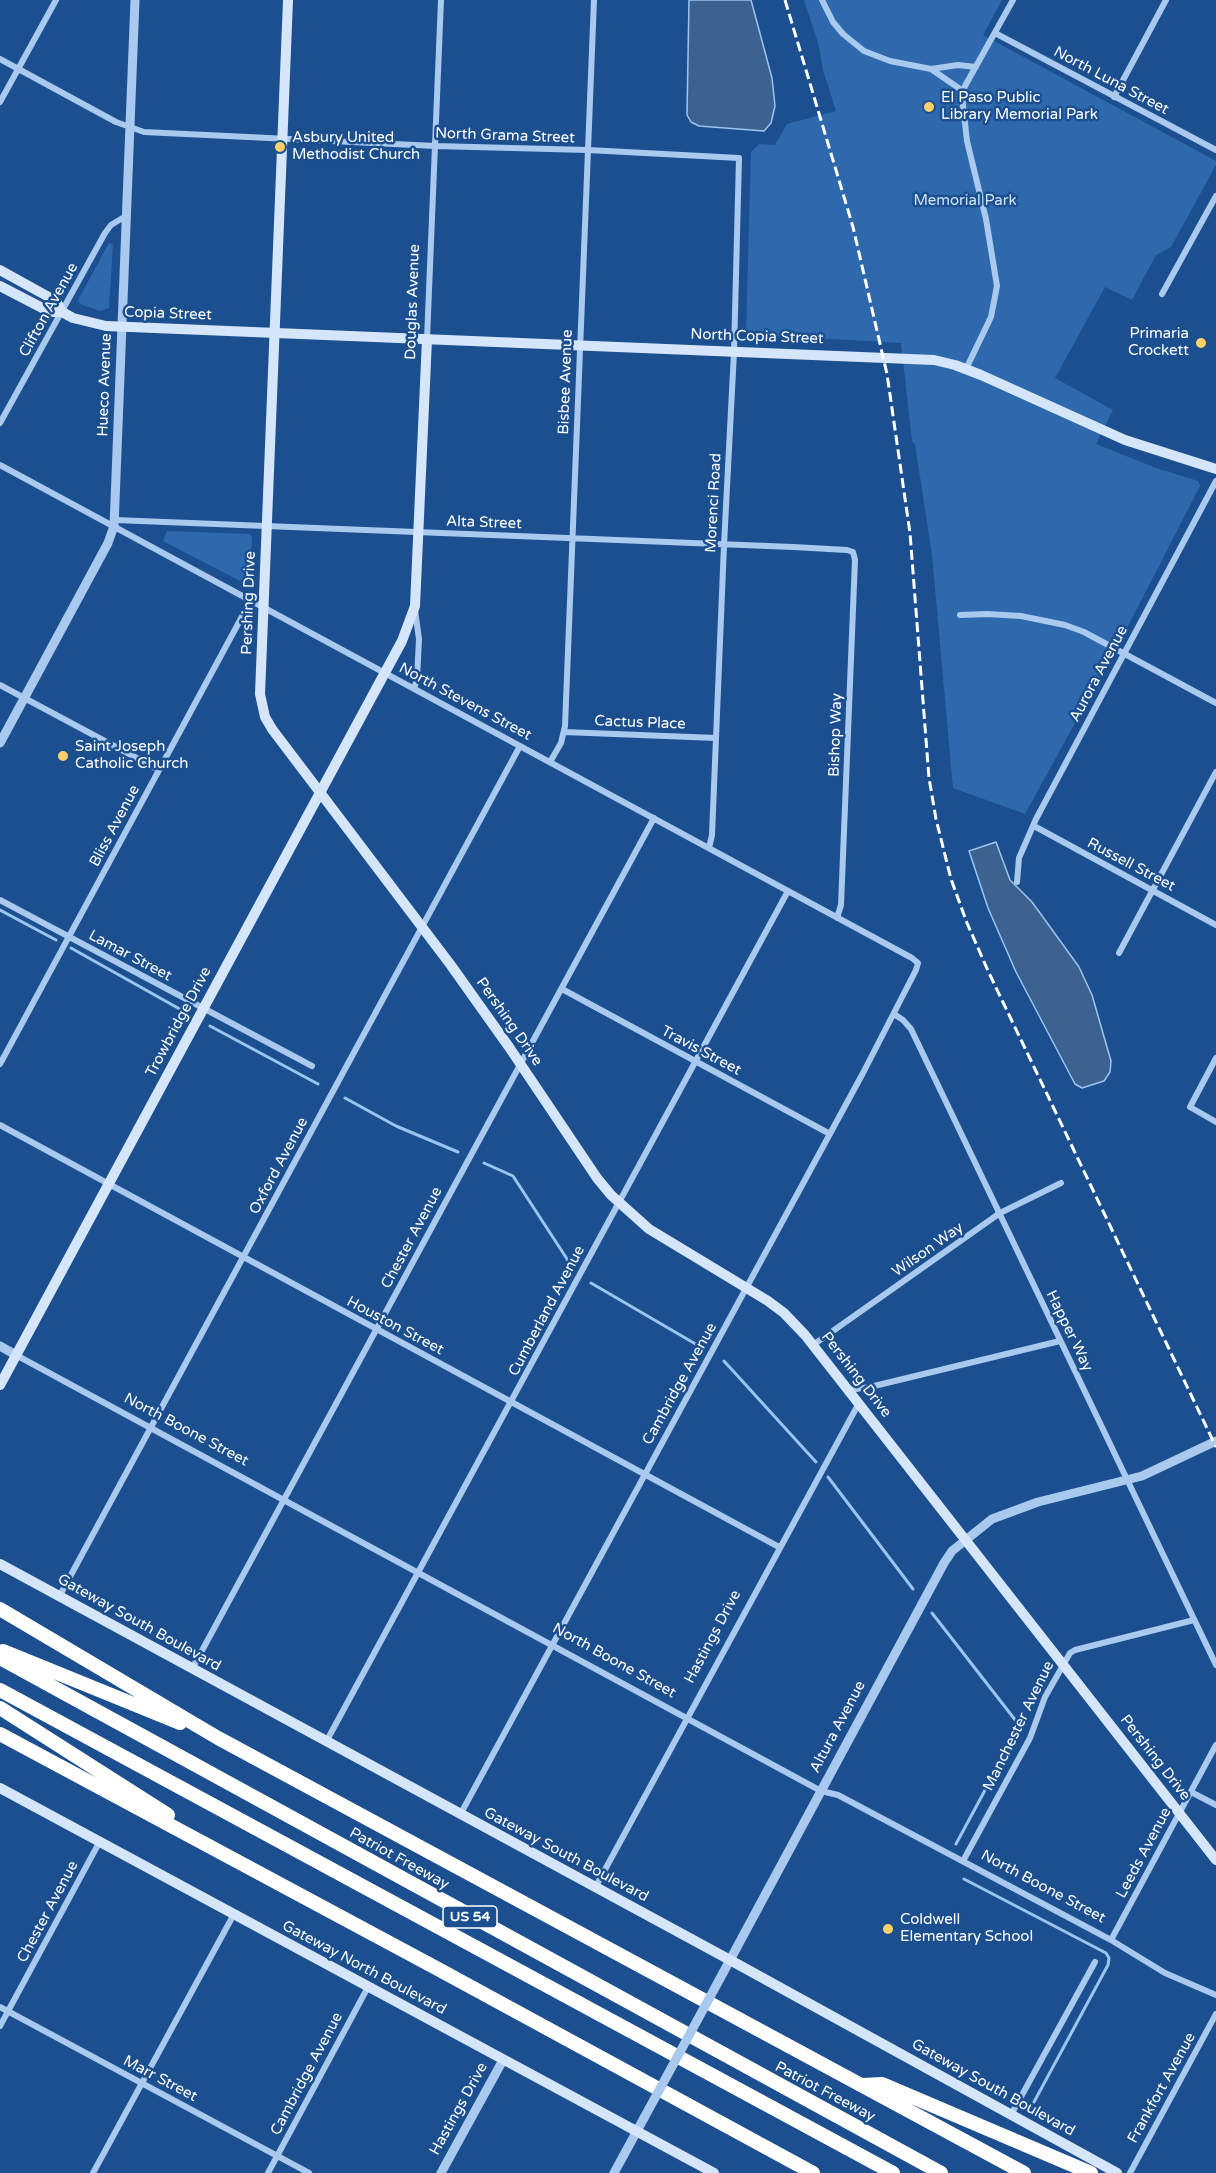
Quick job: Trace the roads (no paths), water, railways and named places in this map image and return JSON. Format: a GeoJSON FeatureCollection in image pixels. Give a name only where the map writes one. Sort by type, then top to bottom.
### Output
{"type":"FeatureCollection","features":[{"type":"Feature","properties":{"kind":"highway"},"geometry":{"type":"LineString","coordinates":[[0,1609],[218,1738],[1024,2173]]}},
{"type":"Feature","properties":{"kind":"highway"},"geometry":{"type":"LineString","coordinates":[[0,1618],[123,1682]]}},
{"type":"Feature","properties":{"kind":"highway"},"geometry":{"type":"LineString","coordinates":[[0,1651],[218,1738]]}},
{"type":"Feature","properties":{"kind":"highway","name":"Patriot Freeway"},"geometry":{"type":"LineString","coordinates":[[0,1658],[941,2173]]}},
{"type":"Feature","properties":{"kind":"highway","name":"US 54"},"geometry":{"type":"LineString","coordinates":[[0,1690],[893,2173]]}},
{"type":"Feature","properties":{"kind":"highway"},"geometry":{"type":"LineString","coordinates":[[0,1708],[177,1821],[186,1834]]}},
{"type":"Feature","properties":{"kind":"highway"},"geometry":{"type":"LineString","coordinates":[[0,1734],[813,2173]]}},
{"type":"Feature","properties":{"kind":"highway"},"geometry":{"type":"LineString","coordinates":[[862,2085],[882,2084],[1091,2173]]}},
{"type":"Feature","properties":{"kind":"main road","name":"Pershing Drive"},"geometry":{"type":"LineString","coordinates":[[288,0],[261,706],[272,729],[422,927],[520,1064],[597,1178],[619,1203],[649,1229],[747,1287],[784,1313],[859,1402],[1216,1860]]}},
{"type":"Feature","properties":{"kind":"main road","name":"Copia Street"},"geometry":{"type":"LineString","coordinates":[[0,270],[56,301],[62,312]]}},
{"type":"Feature","properties":{"kind":"main road","name":"Copia Street"},"geometry":{"type":"LineString","coordinates":[[0,286],[50,312],[62,312],[92,324],[275,332]]}},
{"type":"Feature","properties":{"kind":"main road","name":"North Copia Street"},"geometry":{"type":"LineString","coordinates":[[275,332],[921,358],[966,369],[1125,440],[1216,469]]}},
{"type":"Feature","properties":{"kind":"main road","name":"Douglas Avenue"},"geometry":{"type":"LineString","coordinates":[[385,673],[402,640],[415,606],[427,339]]}},
{"type":"Feature","properties":{"kind":"main road","name":"Trowbridge Drive"},"geometry":{"type":"LineString","coordinates":[[0,1385],[385,673]]}},
{"type":"Feature","properties":{"kind":"main road","name":"Gateway South Boulevard"},"geometry":{"type":"LineString","coordinates":[[0,1564],[1117,2173]]}},
{"type":"Feature","properties":{"kind":"main road","name":"Gateway North Boulevard"},"geometry":{"type":"LineString","coordinates":[[0,1788],[714,2173]]}},
{"type":"Feature","properties":{"kind":"street"},"geometry":{"type":"LineString","coordinates":[[0,102],[56,0]]}},
{"type":"Feature","properties":{"kind":"street","name":"Hueco Avenue"},"geometry":{"type":"LineString","coordinates":[[0,744],[108,543],[114,523],[135,0]]}},
{"type":"Feature","properties":{"kind":"street","name":"Douglas Avenue"},"geometry":{"type":"LineString","coordinates":[[427,339],[441,0]]}},
{"type":"Feature","properties":{"kind":"street","name":"Bisbee Avenue"},"geometry":{"type":"LineString","coordinates":[[550,762],[564,732],[594,0]]}},
{"type":"Feature","properties":{"kind":"street"},"geometry":{"type":"LineString","coordinates":[[822,0],[833,22],[843,34],[864,51],[890,62],[931,69],[958,65],[976,67]]}},
{"type":"Feature","properties":{"kind":"street"},"geometry":{"type":"LineString","coordinates":[[966,369],[991,316],[996,297],[995,265],[967,141],[963,114],[963,91],[1013,0]]}},
{"type":"Feature","properties":{"kind":"street"},"geometry":{"type":"LineString","coordinates":[[1114,97],[1167,0]]}},
{"type":"Feature","properties":{"kind":"street","name":"North Luna Street"},"geometry":{"type":"LineString","coordinates":[[995,33],[1216,150]]}},
{"type":"Feature","properties":{"kind":"street","name":"North Grama Street"},"geometry":{"type":"LineString","coordinates":[[0,59],[130,128],[144,132],[739,158]]}},
{"type":"Feature","properties":{"kind":"street"},"geometry":{"type":"LineString","coordinates":[[931,69],[963,91]]}},
{"type":"Feature","properties":{"kind":"street","name":"Morenci Road"},"geometry":{"type":"LineString","coordinates":[[709,848],[712,835],[734,351],[739,158]]}},
{"type":"Feature","properties":{"kind":"street"},"geometry":{"type":"LineString","coordinates":[[1162,294],[1216,196]]}},
{"type":"Feature","properties":{"kind":"street","name":"Clifton Avenue"},"geometry":{"type":"LineString","coordinates":[[0,423],[105,233],[111,225],[126,216]]}},
{"type":"Feature","properties":{"kind":"street","name":"North Stevens Street"},"geometry":{"type":"LineString","coordinates":[[0,465],[114,523],[918,963]]}},
{"type":"Feature","properties":{"kind":"street","name":"Aurora Avenue"},"geometry":{"type":"LineString","coordinates":[[1017,882],[1019,858],[1036,819],[1216,482]]}},
{"type":"Feature","properties":{"kind":"street","name":"Alta Street"},"geometry":{"type":"LineString","coordinates":[[114,523],[418,532],[836,549],[853,552]]}},
{"type":"Feature","properties":{"kind":"street","name":"Bishop Way"},"geometry":{"type":"LineString","coordinates":[[837,918],[842,905],[855,560],[853,552]]}},
{"type":"Feature","properties":{"kind":"street","name":"Bliss Avenue"},"geometry":{"type":"LineString","coordinates":[[0,1064],[251,600]]}},
{"type":"Feature","properties":{"kind":"street","name":"Douglas Avenue"},"geometry":{"type":"LineString","coordinates":[[414,688],[417,679],[419,639],[415,606]]}},
{"type":"Feature","properties":{"kind":"street"},"geometry":{"type":"LineString","coordinates":[[960,615],[1010,615],[1050,621],[1084,632],[1216,704]]}},
{"type":"Feature","properties":{"kind":"street"},"geometry":{"type":"LineString","coordinates":[[0,685],[159,770]]}},
{"type":"Feature","properties":{"kind":"street","name":"Cactus Place"},"geometry":{"type":"LineString","coordinates":[[564,732],[716,738]]}},
{"type":"Feature","properties":{"kind":"street","name":"Oxford Avenue"},"geometry":{"type":"LineString","coordinates":[[59,1597],[520,746]]}},
{"type":"Feature","properties":{"kind":"street"},"geometry":{"type":"LineString","coordinates":[[1119,952],[1216,772]]}},
{"type":"Feature","properties":{"kind":"street","name":"Chester Avenue"},"geometry":{"type":"LineString","coordinates":[[192,1670],[654,818]]}},
{"type":"Feature","properties":{"kind":"street","name":"Russell Street"},"geometry":{"type":"LineString","coordinates":[[1034,826],[1216,925]]}},
{"type":"Feature","properties":{"kind":"street","name":"Cumberland Avenue"},"geometry":{"type":"LineString","coordinates":[[327,1742],[788,891]]}},
{"type":"Feature","properties":{"kind":"street","name":"Lamar Street"},"geometry":{"type":"LineString","coordinates":[[1,901],[312,1066]]}},
{"type":"Feature","properties":{"kind":"street","name":"Cambridge Avenue"},"geometry":{"type":"LineString","coordinates":[[460,1815],[830,1134],[894,1014],[918,963]]}},
{"type":"Feature","properties":{"kind":"street","name":"Travis Street"},"geometry":{"type":"LineString","coordinates":[[562,989],[830,1134]]}},
{"type":"Feature","properties":{"kind":"street","name":"Happer Way"},"geometry":{"type":"LineString","coordinates":[[894,1014],[911,1029],[1216,1665]]}},
{"type":"Feature","properties":{"kind":"street"},"geometry":{"type":"LineString","coordinates":[[1216,1058],[1190,1107],[1216,1122]]}},
{"type":"Feature","properties":{"kind":"street","name":"Houston Street"},"geometry":{"type":"LineString","coordinates":[[0,1125],[779,1547]]}},
{"type":"Feature","properties":{"kind":"street","name":"Wilson Way"},"geometry":{"type":"LineString","coordinates":[[813,1345],[1000,1213],[1062,1183]]}},
{"type":"Feature","properties":{"kind":"street"},"geometry":{"type":"LineString","coordinates":[[849,1390],[1060,1341]]}},
{"type":"Feature","properties":{"kind":"street","name":"North Boone Street"},"geometry":{"type":"LineString","coordinates":[[0,1346],[821,1791],[838,1795],[1111,1940],[1119,1947],[1165,1973],[1216,1995]]}},
{"type":"Feature","properties":{"kind":"street","name":"Hastings Drive"},"geometry":{"type":"LineString","coordinates":[[596,1888],[859,1402]]}},
{"type":"Feature","properties":{"kind":"street","name":"Altura Avenue"},"geometry":{"type":"LineString","coordinates":[[614,2173],[952,1551],[992,1519],[1038,1502],[1154,1472],[1216,1441]]}},
{"type":"Feature","properties":{"kind":"street","name":"Manchester Avenue"},"geometry":{"type":"LineString","coordinates":[[963,1861],[1030,1738],[1045,1697],[1070,1653],[1194,1620]]}},
{"type":"Feature","properties":{"kind":"street","name":"Leeds Avenue"},"geometry":{"type":"LineString","coordinates":[[1111,1940],[1216,1745]]}},
{"type":"Feature","properties":{"kind":"street"},"geometry":{"type":"LineString","coordinates":[[1191,1792],[1216,1805]]}},
{"type":"Feature","properties":{"kind":"street","name":"Chester Avenue"},"geometry":{"type":"LineString","coordinates":[[0,2026],[100,1841]]}},
{"type":"Feature","properties":{"kind":"street"},"geometry":{"type":"LineString","coordinates":[[93,2173],[234,1914]]}},
{"type":"Feature","properties":{"kind":"street"},"geometry":{"type":"LineString","coordinates":[[1011,2115],[1095,1962]]}},
{"type":"Feature","properties":{"kind":"street","name":"Cambridge Avenue"},"geometry":{"type":"LineString","coordinates":[[268,2173],[368,1987]]}},
{"type":"Feature","properties":{"kind":"street","name":"Marr Street"},"geometry":{"type":"LineString","coordinates":[[0,2007],[309,2173]]}},
{"type":"Feature","properties":{"kind":"street","name":"Frankfort Avenue"},"geometry":{"type":"LineString","coordinates":[[1130,2173],[1216,2014]]}},
{"type":"Feature","properties":{"kind":"street","name":"Hastings Drive"},"geometry":{"type":"LineString","coordinates":[[441,2173],[503,2060]]}},
{"type":"Feature","properties":{"kind":"waterway"},"geometry":{"type":"LineString","coordinates":[[0,910],[56,940]]}},
{"type":"Feature","properties":{"kind":"waterway"},"geometry":{"type":"LineString","coordinates":[[71,948],[185,1012]]}},
{"type":"Feature","properties":{"kind":"waterway"},"geometry":{"type":"LineString","coordinates":[[210,1026],[318,1084]]}},
{"type":"Feature","properties":{"kind":"waterway"},"geometry":{"type":"LineString","coordinates":[[345,1098],[396,1126],[458,1152]]}},
{"type":"Feature","properties":{"kind":"waterway"},"geometry":{"type":"LineString","coordinates":[[484,1163],[513,1176],[569,1262]]}},
{"type":"Feature","properties":{"kind":"waterway"},"geometry":{"type":"LineString","coordinates":[[591,1283],[699,1346]]}},
{"type":"Feature","properties":{"kind":"waterway"},"geometry":{"type":"LineString","coordinates":[[724,1361],[816,1462]]}},
{"type":"Feature","properties":{"kind":"waterway"},"geometry":{"type":"LineString","coordinates":[[828,1477],[913,1589]]}},
{"type":"Feature","properties":{"kind":"waterway"},"geometry":{"type":"LineString","coordinates":[[932,1613],[1016,1721],[1018,1729],[956,1844]]}},
{"type":"Feature","properties":{"kind":"waterway"},"geometry":{"type":"LineString","coordinates":[[964,1879],[1106,1953],[1109,1958],[1108,1965],[1034,2102]]}},
{"type":"Feature","properties":{"kind":"railway"},"geometry":{"type":"LineString","coordinates":[[785,0],[853,227],[887,374],[910,533],[929,778],[936,819],[951,879],[989,973],[1216,1447]]}},
{"type":"Feature","properties":{"kind":"place","name":"El Paso Public Library Memorial Park"},"geometry":{"type":"Point","coordinates":[929,107]}},
{"type":"Feature","properties":{"kind":"place","name":"Asbury United Methodist Church"},"geometry":{"type":"Point","coordinates":[280,147]}},
{"type":"Feature","properties":{"kind":"place","name":"Primaria Crockett"},"geometry":{"type":"Point","coordinates":[1201,343]}},
{"type":"Feature","properties":{"kind":"place","name":"Saint Joseph Catholic Church"},"geometry":{"type":"Point","coordinates":[63,756]}},
{"type":"Feature","properties":{"kind":"place","name":"Coldwell Elementary School"},"geometry":{"type":"Point","coordinates":[888,1929]}},
{"type":"Feature","properties":{"kind":"park label","name":"Memorial Park"},"geometry":{"type":"Point","coordinates":[965,201]}}]}
